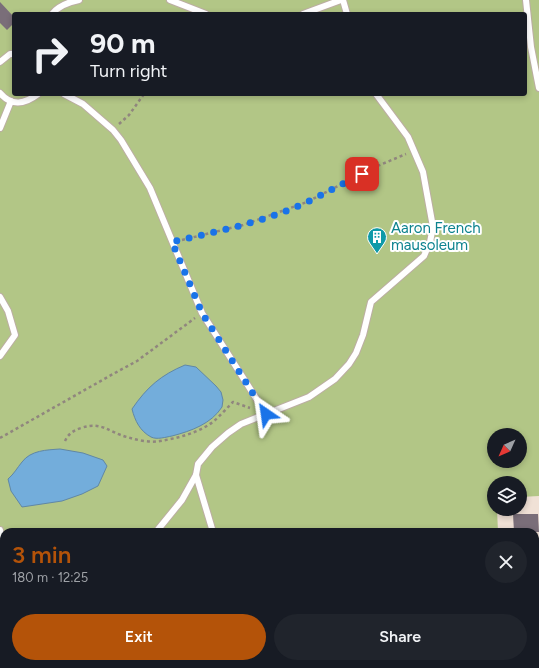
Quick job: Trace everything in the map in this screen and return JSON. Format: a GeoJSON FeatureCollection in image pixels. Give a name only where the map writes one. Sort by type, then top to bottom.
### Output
{"type":"FeatureCollection","features":[{"type":"Feature","properties":{"kind":"lane"},"geometry":{"type":"LineString","coordinates":[[54,12],[64,2],[79,0]]}},
{"type":"Feature","properties":{"kind":"lane"},"geometry":{"type":"LineString","coordinates":[[170,0],[201,12]]}},
{"type":"Feature","properties":{"kind":"lane"},"geometry":{"type":"LineString","coordinates":[[309,12],[342,0],[346,12]]}},
{"type":"Feature","properties":{"kind":"lane"},"geometry":{"type":"LineString","coordinates":[[526,0],[531,47],[539,88]]}},
{"type":"Feature","properties":{"kind":"lane"},"geometry":{"type":"LineString","coordinates":[[0,62],[12,54]]}},
{"type":"Feature","properties":{"kind":"lane"},"geometry":{"type":"LineString","coordinates":[[0,93],[3,97],[20,103],[29,101],[35,96]]}},
{"type":"Feature","properties":{"kind":"lane"},"geometry":{"type":"LineString","coordinates":[[68,96],[83,104],[113,130],[121,140],[150,188],[202,313],[266,414]]}},
{"type":"Feature","properties":{"kind":"lane"},"geometry":{"type":"LineString","coordinates":[[159,528],[182,500],[196,475],[198,464],[217,442],[241,424],[308,397],[335,379],[350,364],[356,354],[363,335],[371,302],[424,256],[430,242],[433,227],[423,172],[408,137],[377,96]]}},
{"type":"Feature","properties":{"kind":"lane"},"geometry":{"type":"LineString","coordinates":[[0,128],[11,101]]}},
{"type":"Feature","properties":{"kind":"lane"},"geometry":{"type":"LineString","coordinates":[[0,297],[8,311],[15,335],[0,356]]}},
{"type":"Feature","properties":{"kind":"lane"},"geometry":{"type":"LineString","coordinates":[[196,475],[212,528]]}},
{"type":"Feature","properties":{"kind":"path"},"geometry":{"type":"LineString","coordinates":[[113,130],[129,115],[143,96]]}},
{"type":"Feature","properties":{"kind":"path"},"geometry":{"type":"LineString","coordinates":[[172,242],[243,225],[307,202],[375,167],[414,151]]}},
{"type":"Feature","properties":{"kind":"path"},"geometry":{"type":"LineString","coordinates":[[0,438],[138,361],[202,313]]}},
{"type":"Feature","properties":{"kind":"path"},"geometry":{"type":"LineString","coordinates":[[65,441],[75,430],[93,425],[125,437],[149,442],[160,441],[192,433],[204,428],[214,421],[233,402],[266,414]]}},
{"type":"Feature","properties":{"kind":"green space"},"geometry":{"type":"Polygon","coordinates":[[[0,0],[539,0],[539,496],[527,497],[527,476],[487,476],[487,516],[497,516],[498,528],[0,528],[0,0]]]}},
{"type":"Feature","properties":{"kind":"water"},"geometry":{"type":"Polygon","coordinates":[[[185,365],[196,367],[216,386],[221,392],[223,400],[222,407],[212,418],[193,429],[164,438],[151,437],[138,425],[132,409],[143,394],[155,382],[185,365]]]}},
{"type":"Feature","properties":{"kind":"water"},"geometry":{"type":"Polygon","coordinates":[[[60,449],[83,453],[103,460],[107,466],[98,486],[82,494],[62,501],[22,507],[11,491],[8,479],[30,455],[40,451],[60,449]]]}},
{"type":"Feature","properties":{"kind":"building"},"geometry":{"type":"Polygon","coordinates":[[[0,2],[12,15],[12,25],[7,30],[0,23],[0,2]]]}},
{"type":"Feature","properties":{"kind":"building"},"geometry":{"type":"Polygon","coordinates":[[[538,514],[539,528],[514,528],[513,516],[538,514]]]}},
{"type":"Feature","properties":{"kind":"place","name":"Aaron French mausoleum"},"geometry":{"type":"Point","coordinates":[377,254]}},
{"type":"Feature","properties":{"kind":"route"},"geometry":{"type":"LineString","coordinates":[[266,414],[202,313],[172,242],[243,225],[277,213],[307,202],[362,174]]}}]}
